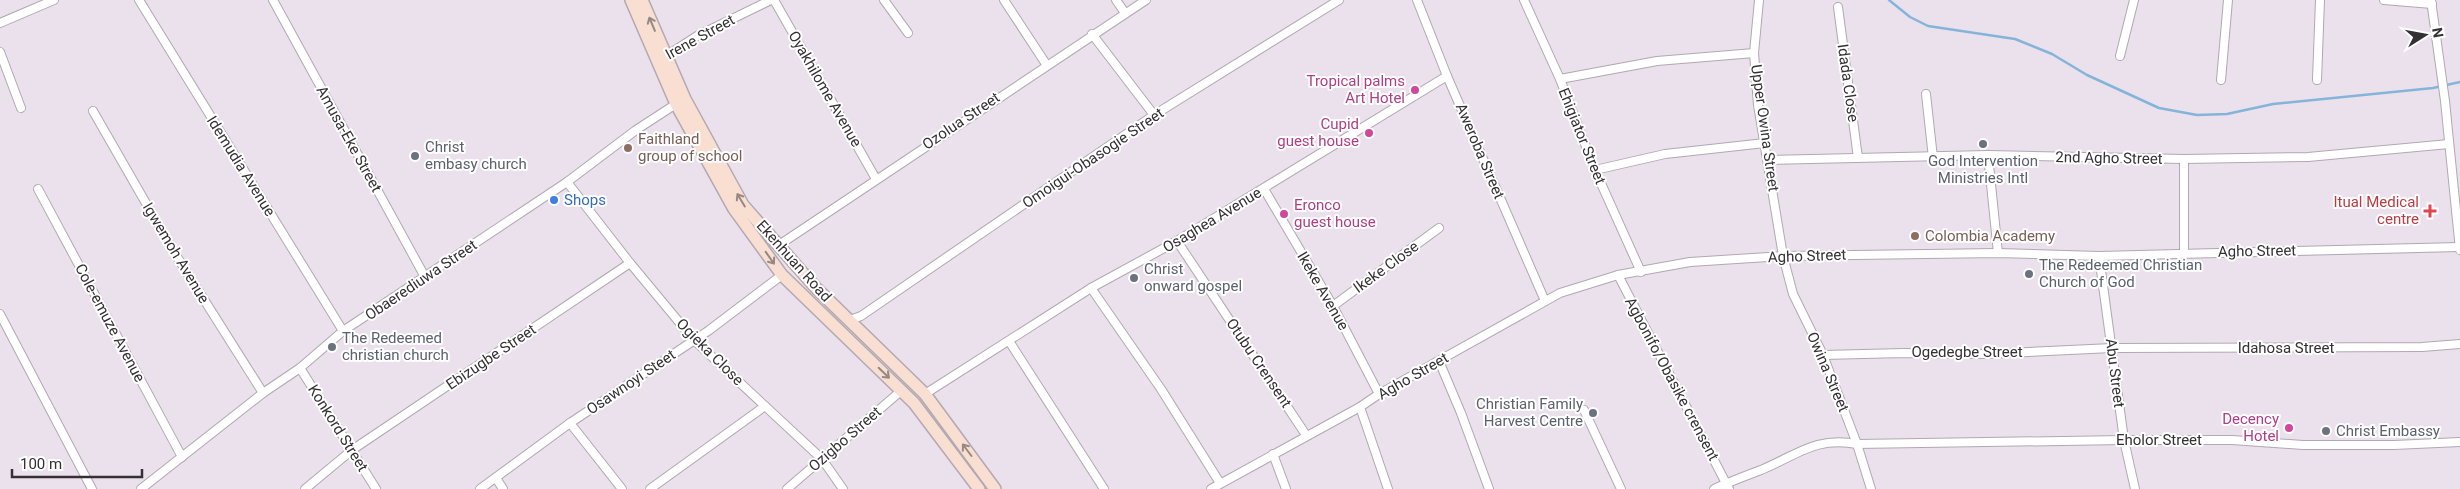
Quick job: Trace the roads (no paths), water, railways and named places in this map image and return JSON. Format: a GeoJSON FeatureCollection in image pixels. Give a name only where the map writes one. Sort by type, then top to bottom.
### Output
{"type":"FeatureCollection","features":[{"type":"Feature","properties":{"kind":"main road","name":"Ekenhuan Road"},"geometry":{"type":"LineString","coordinates":[[632,0],[734,209],[782,275],[914,403],[979,489]]}},
{"type":"Feature","properties":{"kind":"main road","name":"Ekenhuan Road"},"geometry":{"type":"LineString","coordinates":[[642,0],[661,59]]}},
{"type":"Feature","properties":{"kind":"main road","name":"Ekenhuan Road"},"geometry":{"type":"LineString","coordinates":[[681,101],[743,205],[816,288],[925,394],[996,489]]}},
{"type":"Feature","properties":{"kind":"street"},"geometry":{"type":"LineString","coordinates":[[0,23],[54,0]]}},
{"type":"Feature","properties":{"kind":"street","name":"Idemudia Avenue"},"geometry":{"type":"LineString","coordinates":[[139,0],[343,331]]}},
{"type":"Feature","properties":{"kind":"street","name":"Amusa-Eke Street"},"geometry":{"type":"LineString","coordinates":[[273,0],[425,278]]}},
{"type":"Feature","properties":{"kind":"street","name":"Irene Street"},"geometry":{"type":"LineString","coordinates":[[661,59],[697,36],[772,0]]}},
{"type":"Feature","properties":{"kind":"street","name":"Oyakhilome Avenue"},"geometry":{"type":"LineString","coordinates":[[772,0],[876,179]]}},
{"type":"Feature","properties":{"kind":"street"},"geometry":{"type":"LineString","coordinates":[[884,0],[908,33]]}},
{"type":"Feature","properties":{"kind":"street"},"geometry":{"type":"LineString","coordinates":[[1004,0],[1046,64]]}},
{"type":"Feature","properties":{"kind":"street"},"geometry":{"type":"LineString","coordinates":[[1116,0],[1125,13]]}},
{"type":"Feature","properties":{"kind":"street","name":"Ozolua Street"},"geometry":{"type":"LineString","coordinates":[[779,245],[1046,64],[1146,0]]}},
{"type":"Feature","properties":{"kind":"street"},"geometry":{"type":"LineString","coordinates":[[1318,0],[1324,8]]}},
{"type":"Feature","properties":{"kind":"street","name":"Omoigui-Obasogie Street"},"geometry":{"type":"LineString","coordinates":[[850,320],[861,316],[1154,115],[1338,0]]}},
{"type":"Feature","properties":{"kind":"street","name":"Aweroba Street"},"geometry":{"type":"LineString","coordinates":[[1418,0],[1447,76],[1545,301]]}},
{"type":"Feature","properties":{"kind":"street","name":"Ehigiator Street"},"geometry":{"type":"LineString","coordinates":[[1524,0],[1560,79],[1594,170],[1641,272]]}},
{"type":"Feature","properties":{"kind":"street","name":"Upper Owina Street"},"geometry":{"type":"LineString","coordinates":[[1759,0],[1754,53],[1758,105],[1783,256]]}},
{"type":"Feature","properties":{"kind":"street"},"geometry":{"type":"LineString","coordinates":[[2120,56],[2134,0]]}},
{"type":"Feature","properties":{"kind":"street"},"geometry":{"type":"LineString","coordinates":[[2221,80],[2228,0]]}},
{"type":"Feature","properties":{"kind":"street"},"geometry":{"type":"LineString","coordinates":[[2317,80],[2320,0]]}},
{"type":"Feature","properties":{"kind":"street"},"geometry":{"type":"LineString","coordinates":[[2384,0],[2431,2],[2444,92],[2460,249]]}},
{"type":"Feature","properties":{"kind":"street","name":"Idada Close"},"geometry":{"type":"LineString","coordinates":[[1838,7],[1858,158]]}},
{"type":"Feature","properties":{"kind":"street"},"geometry":{"type":"LineString","coordinates":[[1092,34],[1154,115]]}},
{"type":"Feature","properties":{"kind":"street"},"geometry":{"type":"LineString","coordinates":[[0,52],[21,108]]}},
{"type":"Feature","properties":{"kind":"street"},"geometry":{"type":"LineString","coordinates":[[1560,79],[1657,62],[1754,53]]}},
{"type":"Feature","properties":{"kind":"street","name":"Osaghea Avenue"},"geometry":{"type":"LineString","coordinates":[[925,394],[1090,288],[1177,241],[1447,76]]}},
{"type":"Feature","properties":{"kind":"street"},"geometry":{"type":"LineString","coordinates":[[1926,94],[1933,158]]}},
{"type":"Feature","properties":{"kind":"street","name":"Obaerediuwa Street"},"geometry":{"type":"LineString","coordinates":[[140,489],[263,394],[300,368],[343,331],[567,182],[636,130],[681,101]]}},
{"type":"Feature","properties":{"kind":"street","name":"Igwemoh Avenue"},"geometry":{"type":"LineString","coordinates":[[93,110],[174,252],[263,394]]}},
{"type":"Feature","properties":{"kind":"street"},"geometry":{"type":"LineString","coordinates":[[1594,170],[1665,154],[1765,144]]}},
{"type":"Feature","properties":{"kind":"street","name":"2nd Agho Street"},"geometry":{"type":"LineString","coordinates":[[1768,160],[1933,158],[1988,155],[2184,159],[2308,157],[2450,144]]}},
{"type":"Feature","properties":{"kind":"street"},"geometry":{"type":"LineString","coordinates":[[1988,155],[1998,252]]}},
{"type":"Feature","properties":{"kind":"street"},"geometry":{"type":"LineString","coordinates":[[2184,159],[2184,253]]}},
{"type":"Feature","properties":{"kind":"street","name":"Ogieka Close"},"geometry":{"type":"LineString","coordinates":[[567,182],[630,263],[694,340],[822,459],[843,489]]}},
{"type":"Feature","properties":{"kind":"street","name":"Ikeke Avenue"},"geometry":{"type":"LineString","coordinates":[[1264,188],[1333,306],[1380,394]]}},
{"type":"Feature","properties":{"kind":"street","name":"Cole-emuze Avenue"},"geometry":{"type":"LineString","coordinates":[[38,189],[182,457]]}},
{"type":"Feature","properties":{"kind":"street","name":"Ikeke Close"},"geometry":{"type":"LineString","coordinates":[[1333,306],[1439,228]]}},
{"type":"Feature","properties":{"kind":"street","name":"Otubu Crensent"},"geometry":{"type":"LineString","coordinates":[[1177,241],[1306,435]]}},
{"type":"Feature","properties":{"kind":"street","name":"Agho Street"},"geometry":{"type":"LineString","coordinates":[[1211,489],[1560,293],[1618,276],[1690,262],[1783,256],[1998,252],[2099,256],[2460,249]]}},
{"type":"Feature","properties":{"kind":"street","name":"Owina Street"},"geometry":{"type":"LineString","coordinates":[[1783,256],[1793,294],[1823,355],[1857,444],[1871,489]]}},
{"type":"Feature","properties":{"kind":"street","name":"Abu Street"},"geometry":{"type":"LineString","coordinates":[[2099,256],[2124,440],[2135,489]]}},
{"type":"Feature","properties":{"kind":"street","name":"Ebizugbe Street"},"geometry":{"type":"LineString","coordinates":[[305,489],[352,450],[630,263]]}},
{"type":"Feature","properties":{"kind":"street","name":"Osawnoyi Steet"},"geometry":{"type":"LineString","coordinates":[[480,489],[570,423],[694,340],[782,275]]}},
{"type":"Feature","properties":{"kind":"street","name":"Agbonifo/Obasike crensent"},"geometry":{"type":"LineString","coordinates":[[1618,276],[1728,486]]}},
{"type":"Feature","properties":{"kind":"street"},"geometry":{"type":"LineString","coordinates":[[1090,288],[1161,389],[1220,483]]}},
{"type":"Feature","properties":{"kind":"street"},"geometry":{"type":"LineString","coordinates":[[0,314],[92,489]]}},
{"type":"Feature","properties":{"kind":"street"},"geometry":{"type":"LineString","coordinates":[[1009,341],[1104,489]]}},
{"type":"Feature","properties":{"kind":"street","name":"Idahosa Street"},"geometry":{"type":"LineString","coordinates":[[2112,348],[2422,347],[2460,344]]}},
{"type":"Feature","properties":{"kind":"street","name":"Ogedegbe Street"},"geometry":{"type":"LineString","coordinates":[[1823,355],[1904,353],[1987,354],[2112,348]]}},
{"type":"Feature","properties":{"kind":"street"},"geometry":{"type":"LineString","coordinates":[[1438,361],[1461,414],[1489,489]]}},
{"type":"Feature","properties":{"kind":"street","name":"Konkord Street"},"geometry":{"type":"LineString","coordinates":[[300,368],[376,489]]}},
{"type":"Feature","properties":{"kind":"street","name":"Ozigbo Street"},"geometry":{"type":"LineString","coordinates":[[787,489],[902,390]]}},
{"type":"Feature","properties":{"kind":"street"},"geometry":{"type":"LineString","coordinates":[[650,489],[765,406]]}},
{"type":"Feature","properties":{"kind":"street"},"geometry":{"type":"LineString","coordinates":[[1360,407],[1388,489]]}},
{"type":"Feature","properties":{"kind":"street"},"geometry":{"type":"LineString","coordinates":[[1584,410],[1621,489]]}},
{"type":"Feature","properties":{"kind":"street"},"geometry":{"type":"LineString","coordinates":[[570,423],[622,489]]}},
{"type":"Feature","properties":{"kind":"street","name":"Eholor Street"},"geometry":{"type":"LineString","coordinates":[[1714,489],[1728,486],[1806,448],[1839,440],[1857,444],[2124,440],[2232,440],[2303,445],[2460,442]]}},
{"type":"Feature","properties":{"kind":"street"},"geometry":{"type":"LineString","coordinates":[[1273,454],[1286,489]]}},
{"type":"Feature","properties":{"kind":"street"},"geometry":{"type":"LineString","coordinates":[[496,478],[503,489]]}},
{"type":"Feature","properties":{"kind":"waterway"},"geometry":{"type":"LineString","coordinates":[[1889,0],[1910,17],[1928,26],[2015,39],[2052,54],[2087,75],[2159,108],[2197,115],[2227,114],[2273,104],[2433,88],[2460,82]]}},
{"type":"Feature","properties":{"kind":"place","name":"Tropical palms Art Hotel"},"geometry":{"type":"Point","coordinates":[1415,90]}},
{"type":"Feature","properties":{"kind":"place","name":"Cupid guest house"},"geometry":{"type":"Point","coordinates":[1369,133]}},
{"type":"Feature","properties":{"kind":"place","name":"God Intervention Ministries Intl"},"geometry":{"type":"Point","coordinates":[1983,144]}},
{"type":"Feature","properties":{"kind":"place","name":"Faithland group of school"},"geometry":{"type":"Point","coordinates":[628,148]}},
{"type":"Feature","properties":{"kind":"place","name":"Christ embasy church"},"geometry":{"type":"Point","coordinates":[415,156]}},
{"type":"Feature","properties":{"kind":"place","name":"Shops"},"geometry":{"type":"Point","coordinates":[554,200]}},
{"type":"Feature","properties":{"kind":"place","name":"Itual Medical centre"},"geometry":{"type":"Point","coordinates":[2430,211]}},
{"type":"Feature","properties":{"kind":"place","name":"Eronco guest house"},"geometry":{"type":"Point","coordinates":[1284,214]}},
{"type":"Feature","properties":{"kind":"place","name":"Colombia Academy"},"geometry":{"type":"Point","coordinates":[1915,236]}},
{"type":"Feature","properties":{"kind":"place","name":"The Redeemed Christian Church of God"},"geometry":{"type":"Point","coordinates":[2029,274]}},
{"type":"Feature","properties":{"kind":"place","name":"Christ onward gospel"},"geometry":{"type":"Point","coordinates":[1134,278]}},
{"type":"Feature","properties":{"kind":"place","name":"The Redeemed christian church"},"geometry":{"type":"Point","coordinates":[332,347]}},
{"type":"Feature","properties":{"kind":"place","name":"Christian Family Harvest Centre"},"geometry":{"type":"Point","coordinates":[1593,413]}},
{"type":"Feature","properties":{"kind":"place","name":"Decency Hotel"},"geometry":{"type":"Point","coordinates":[2289,428]}},
{"type":"Feature","properties":{"kind":"place","name":"Christ Embassy"},"geometry":{"type":"Point","coordinates":[2326,431]}}]}
